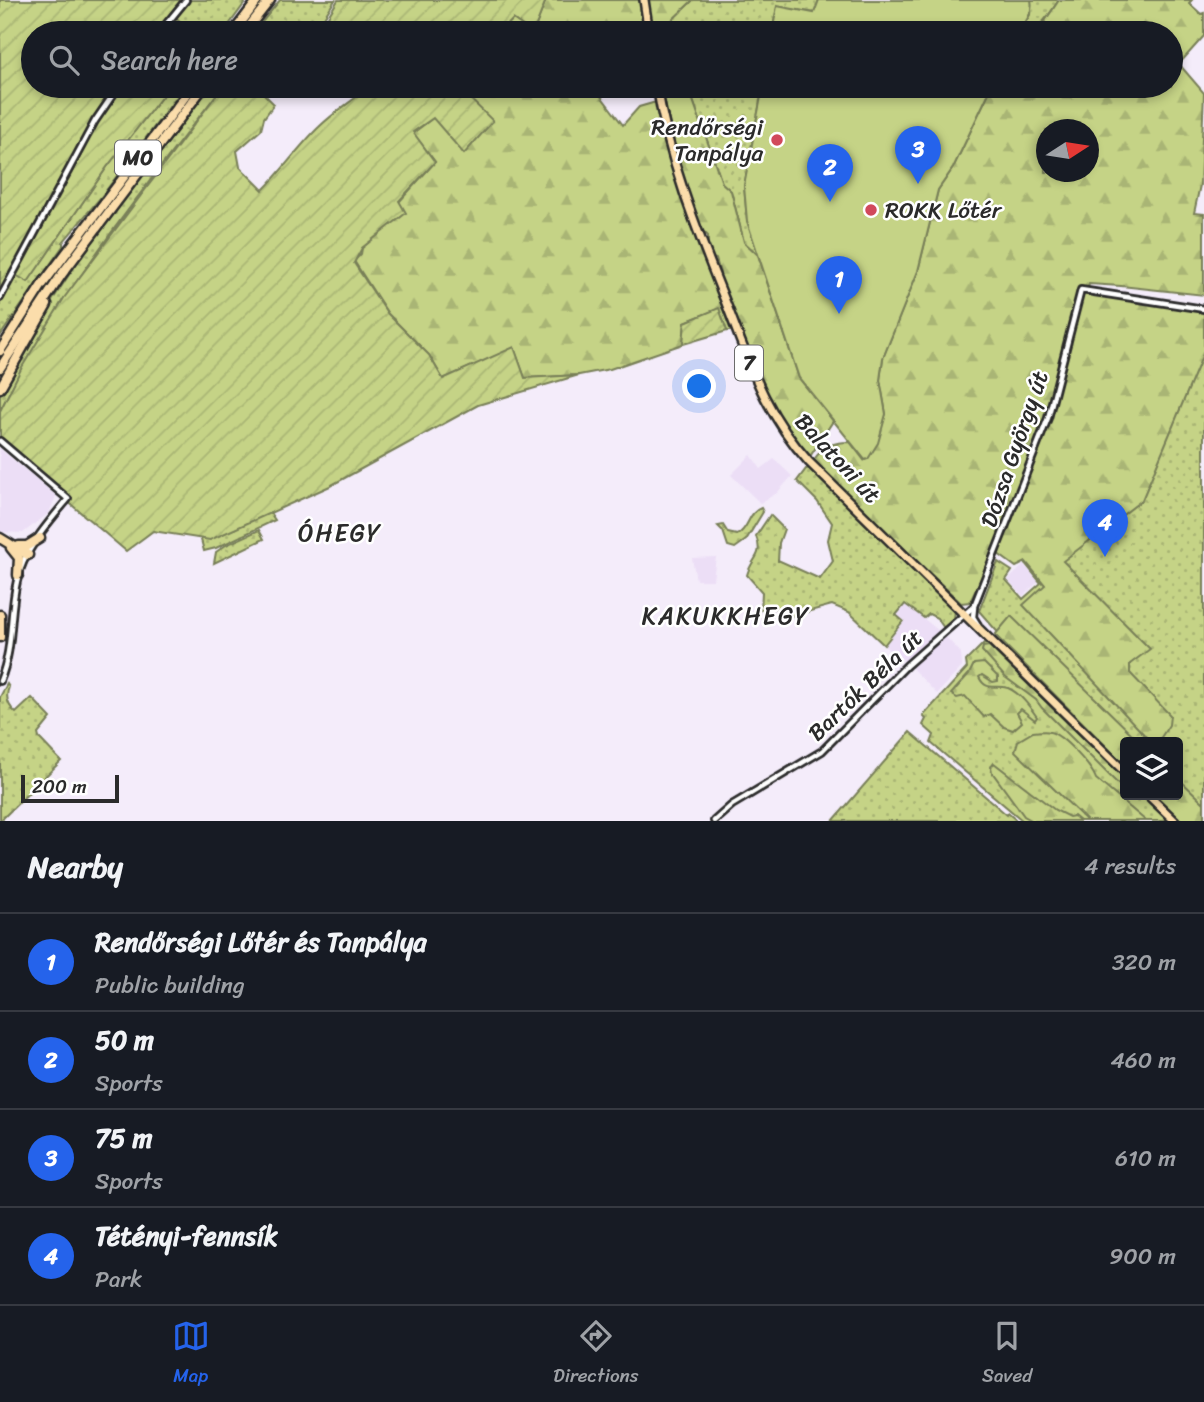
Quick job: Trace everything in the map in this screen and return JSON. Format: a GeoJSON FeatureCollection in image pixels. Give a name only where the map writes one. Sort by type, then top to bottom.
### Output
{"type":"FeatureCollection","features":[{"type":"Feature","properties":{"kind":"highway"},"geometry":{"type":"LineString","coordinates":[[242,21],[258,0]]}},
{"type":"Feature","properties":{"kind":"highway"},"geometry":{"type":"LineString","coordinates":[[254,21],[270,0]]}},
{"type":"Feature","properties":{"kind":"highway"},"geometry":{"type":"LineString","coordinates":[[255,21],[277,0]]}},
{"type":"Feature","properties":{"kind":"highway","name":"M0"},"geometry":{"type":"LineString","coordinates":[[0,351],[42,285],[183,98]]}},
{"type":"Feature","properties":{"kind":"highway","name":"M0"},"geometry":{"type":"LineString","coordinates":[[0,368],[62,274],[195,98]]}},
{"type":"Feature","properties":{"kind":"highway"},"geometry":{"type":"LineString","coordinates":[[0,388],[60,283],[62,274]]}},
{"type":"Feature","properties":{"kind":"highway"},"geometry":{"type":"LineString","coordinates":[[13,547],[27,546],[40,538]]}},
{"type":"Feature","properties":{"kind":"highway"},"geometry":{"type":"LineString","coordinates":[[0,540],[28,555]]}},
{"type":"Feature","properties":{"kind":"highway"},"geometry":{"type":"LineString","coordinates":[[13,547],[19,558],[18,575]]}},
{"type":"Feature","properties":{"kind":"highway"},"geometry":{"type":"LineString","coordinates":[[0,615],[0,637]]}},
{"type":"Feature","properties":{"kind":"main road"},"geometry":{"type":"LineString","coordinates":[[645,0],[648,21]]}},
{"type":"Feature","properties":{"kind":"main road","name":"Balatoni út"},"geometry":{"type":"LineString","coordinates":[[659,98],[678,179],[768,406],[787,436],[809,462],[1120,767]]}},
{"type":"Feature","properties":{"kind":"main road"},"geometry":{"type":"LineString","coordinates":[[1153,800],[1175,821]]}},
{"type":"Feature","properties":{"kind":"street"},"geometry":{"type":"LineString","coordinates":[[169,21],[186,0]]}},
{"type":"Feature","properties":{"kind":"street"},"geometry":{"type":"LineString","coordinates":[[0,298],[95,121],[111,98]]}},
{"type":"Feature","properties":{"kind":"street","name":"Dózsa György út"},"geometry":{"type":"LineString","coordinates":[[965,614],[974,606],[1048,418],[1081,290],[1204,309]]}},
{"type":"Feature","properties":{"kind":"street"},"geometry":{"type":"LineString","coordinates":[[0,441],[68,499],[28,555],[18,575],[10,648],[0,681]]}},
{"type":"Feature","properties":{"kind":"street"},"geometry":{"type":"LineString","coordinates":[[58,491],[60,509]]}},
{"type":"Feature","properties":{"kind":"street"},"geometry":{"type":"LineString","coordinates":[[974,606],[974,617],[981,629]]}},
{"type":"Feature","properties":{"kind":"street","name":"Bartók Béla út"},"geometry":{"type":"LineString","coordinates":[[714,821],[732,805],[822,751],[907,665],[965,614]]}},
{"type":"Feature","properties":{"kind":"street"},"geometry":{"type":"LineString","coordinates":[[955,623],[967,622],[981,629]]}},
{"type":"Feature","properties":{"kind":"shaded area"},"geometry":{"type":"Polygon","coordinates":[[[0,449],[56,496],[49,513],[23,533],[0,532],[0,449]]]}},
{"type":"Feature","properties":{"kind":"shaded area"},"geometry":{"type":"Polygon","coordinates":[[[751,455],[761,469],[774,459],[792,476],[777,493],[760,503],[731,475],[751,455]]]}},
{"type":"Feature","properties":{"kind":"shaded area"},"geometry":{"type":"Polygon","coordinates":[[[716,557],[713,580],[696,580],[692,558],[716,557]]]}},
{"type":"Feature","properties":{"kind":"shaded area"},"geometry":{"type":"Polygon","coordinates":[[[1024,565],[1039,581],[1023,596],[1008,580],[1024,565]]]}},
{"type":"Feature","properties":{"kind":"shaded area"},"geometry":{"type":"Polygon","coordinates":[[[905,604],[943,634],[961,653],[962,667],[937,694],[905,661],[884,646],[903,622],[896,615],[905,604]]]}},
{"type":"Feature","properties":{"kind":"green space"},"geometry":{"type":"Polygon","coordinates":[[[0,0],[189,0],[175,17],[180,21],[21,21],[21,98],[161,98],[107,167],[28,282],[12,273],[0,294],[0,0]]]}},
{"type":"Feature","properties":{"kind":"green space"},"geometry":{"type":"Polygon","coordinates":[[[189,0],[247,0],[232,21],[180,21],[175,17],[189,0]]]}},
{"type":"Feature","properties":{"kind":"green space"},"geometry":{"type":"Polygon","coordinates":[[[280,0],[335,0],[322,21],[263,21],[280,0]]]}},
{"type":"Feature","properties":{"kind":"green space"},"geometry":{"type":"Polygon","coordinates":[[[338,0],[546,0],[538,21],[325,21],[338,0]]]}},
{"type":"Feature","properties":{"kind":"green space"},"geometry":{"type":"Polygon","coordinates":[[[546,0],[642,0],[645,21],[538,21],[546,0]]]}},
{"type":"Feature","properties":{"kind":"green space"},"geometry":{"type":"Polygon","coordinates":[[[648,0],[693,0],[672,21],[651,21],[648,0]]]}},
{"type":"Feature","properties":{"kind":"green space"},"geometry":{"type":"Polygon","coordinates":[[[693,0],[819,0],[815,13],[777,7],[774,21],[672,20],[693,0]]]}},
{"type":"Feature","properties":{"kind":"green space"},"geometry":{"type":"Polygon","coordinates":[[[819,0],[1031,0],[1032,4],[1026,21],[774,21],[777,6],[814,13],[819,0]]]}},
{"type":"Feature","properties":{"kind":"green space"},"geometry":{"type":"Polygon","coordinates":[[[1031,0],[1059,0],[1043,21],[1026,21],[1030,15],[1031,0]]]}},
{"type":"Feature","properties":{"kind":"green space"},"geometry":{"type":"Polygon","coordinates":[[[1059,0],[1192,0],[1189,3],[1201,14],[1204,13],[1204,36],[1183,60],[1183,21],[1045,21],[1059,0]]]}},
{"type":"Feature","properties":{"kind":"green space"},"geometry":{"type":"Polygon","coordinates":[[[1183,69],[1204,93],[1200,185],[1194,213],[1204,214],[1204,295],[1089,284],[1088,288],[1204,307],[1204,352],[1142,500],[1063,561],[1150,649],[1130,664],[1130,673],[1170,715],[1169,725],[1161,737],[1146,737],[1023,605],[1045,585],[1026,562],[1016,567],[994,551],[970,602],[961,603],[813,461],[828,446],[850,442],[864,460],[886,414],[880,380],[883,358],[918,271],[938,190],[953,168],[986,98],[1183,98],[1183,69]]]}},
{"type":"Feature","properties":{"kind":"green space"},"geometry":{"type":"Polygon","coordinates":[[[161,98],[176,98],[101,197],[63,242],[63,246],[0,336],[0,294],[12,272],[28,281],[107,167],[161,98]]]}},
{"type":"Feature","properties":{"kind":"green space"},"geometry":{"type":"Polygon","coordinates":[[[202,98],[214,98],[75,284],[23,367],[0,411],[0,391],[78,261],[202,98]]]}},
{"type":"Feature","properties":{"kind":"green space"},"geometry":{"type":"Polygon","coordinates":[[[214,98],[268,98],[274,104],[264,118],[261,130],[237,151],[240,167],[263,190],[319,127],[355,98],[469,98],[493,121],[464,154],[433,118],[413,132],[435,162],[399,201],[406,213],[362,248],[354,263],[388,314],[429,355],[443,379],[514,347],[525,378],[579,375],[478,405],[330,486],[210,540],[153,531],[126,551],[0,444],[0,411],[22,367],[64,298],[214,98]]]}},
{"type":"Feature","properties":{"kind":"green space"},"geometry":{"type":"Polygon","coordinates":[[[469,98],[603,98],[623,125],[639,107],[656,102],[674,176],[731,331],[727,331],[718,309],[685,322],[683,344],[610,369],[579,375],[525,378],[514,348],[443,379],[429,355],[388,314],[354,261],[399,202],[435,162],[413,133],[433,118],[492,121],[469,98]]]}},
{"type":"Feature","properties":{"kind":"green space"},"geometry":{"type":"Polygon","coordinates":[[[664,98],[692,98],[722,183],[731,191],[744,242],[758,255],[799,378],[833,421],[809,458],[776,415],[757,374],[718,275],[720,273],[716,259],[712,258],[708,248],[708,236],[700,228],[681,176],[664,98]]]}},
{"type":"Feature","properties":{"kind":"green space"},"geometry":{"type":"Polygon","coordinates":[[[692,98],[761,98],[744,186],[747,220],[758,255],[744,242],[731,191],[722,183],[692,98]]]}},
{"type":"Feature","properties":{"kind":"green space"},"geometry":{"type":"Polygon","coordinates":[[[761,98],[986,98],[953,168],[938,190],[918,271],[883,358],[880,380],[886,414],[878,443],[868,459],[865,460],[799,378],[747,221],[744,186],[761,98]]]}},
{"type":"Feature","properties":{"kind":"green space"},"geometry":{"type":"Polygon","coordinates":[[[719,308],[727,331],[683,344],[685,322],[719,308]]]}},
{"type":"Feature","properties":{"kind":"green space"},"geometry":{"type":"Polygon","coordinates":[[[1204,313],[1204,821],[1183,800],[1183,737],[1120,738],[1025,663],[979,611],[998,562],[1012,571],[1006,580],[1023,599],[1041,583],[1024,562],[1204,313]]]}},
{"type":"Feature","properties":{"kind":"green space"},"geometry":{"type":"Polygon","coordinates":[[[811,468],[955,610],[954,619],[944,628],[937,618],[929,614],[924,618],[905,604],[896,615],[903,621],[884,645],[849,612],[832,605],[792,616],[775,608],[761,610],[762,592],[747,575],[758,553],[756,536],[770,515],[784,529],[779,543],[778,560],[820,579],[833,561],[828,540],[832,523],[817,501],[797,481],[806,469],[811,468]]]}},
{"type":"Feature","properties":{"kind":"green space"},"geometry":{"type":"Polygon","coordinates":[[[264,504],[275,520],[204,551],[199,532],[264,504]]]}},
{"type":"Feature","properties":{"kind":"green space"},"geometry":{"type":"Polygon","coordinates":[[[761,508],[763,512],[746,540],[735,548],[728,546],[723,531],[718,526],[723,525],[728,533],[737,535],[744,529],[753,513],[761,508]]]}},
{"type":"Feature","properties":{"kind":"green space"},"geometry":{"type":"Polygon","coordinates":[[[259,530],[264,539],[214,563],[216,552],[259,530]]]}},
{"type":"Feature","properties":{"kind":"green space"},"geometry":{"type":"Polygon","coordinates":[[[1011,616],[1135,737],[1120,737],[1120,760],[995,635],[1011,616]]]}},
{"type":"Feature","properties":{"kind":"green space"},"geometry":{"type":"Polygon","coordinates":[[[984,643],[990,645],[1120,772],[1120,800],[1148,800],[1170,821],[1023,821],[931,743],[934,735],[923,725],[926,719],[923,716],[967,668],[966,661],[984,643]]]}},
{"type":"Feature","properties":{"kind":"green space"},"geometry":{"type":"Polygon","coordinates":[[[989,646],[1120,774],[1120,786],[1036,700],[1005,677],[982,651],[983,647],[989,646]]]}},
{"type":"Feature","properties":{"kind":"green space"},"geometry":{"type":"Polygon","coordinates":[[[984,663],[998,677],[998,681],[993,682],[982,675],[979,677],[982,682],[1017,693],[1037,717],[1035,720],[1021,709],[1017,713],[1022,722],[1013,730],[1004,727],[990,714],[984,717],[965,696],[957,698],[951,694],[969,674],[974,664],[984,663]]]}},
{"type":"Feature","properties":{"kind":"green space"},"geometry":{"type":"Polygon","coordinates":[[[7,684],[8,701],[16,713],[32,698],[51,718],[38,734],[61,761],[0,821],[0,697],[7,684]]]}},
{"type":"Feature","properties":{"kind":"green space"},"geometry":{"type":"Polygon","coordinates":[[[1048,731],[1056,734],[1083,760],[1096,779],[1146,821],[1087,821],[1015,751],[1018,741],[1033,732],[1048,731]]]}},
{"type":"Feature","properties":{"kind":"green space"},"geometry":{"type":"Polygon","coordinates":[[[910,732],[1007,815],[1008,813],[1017,821],[833,821],[910,732]]]}},
{"type":"Feature","properties":{"kind":"green space"},"geometry":{"type":"Polygon","coordinates":[[[994,763],[1055,810],[1069,817],[1074,816],[1080,821],[1033,821],[1024,816],[992,772],[994,763]]]}},
{"type":"Feature","properties":{"kind":"green space"},"geometry":{"type":"Polygon","coordinates":[[[1183,783],[1204,803],[1204,821],[1182,821],[1160,800],[1183,800],[1183,783]]]}},
{"type":"Feature","properties":{"kind":"place","name":"Rendőrségi Tanpálya"},"geometry":{"type":"Point","coordinates":[777,140]}},
{"type":"Feature","properties":{"kind":"place","name":"75 m"},"geometry":{"type":"Point","coordinates":[918,184]}},
{"type":"Feature","properties":{"kind":"place","name":"50 m"},"geometry":{"type":"Point","coordinates":[830,202]}},
{"type":"Feature","properties":{"kind":"place","name":"ROKK Lőtér"},"geometry":{"type":"Point","coordinates":[871,210]}},
{"type":"Feature","properties":{"kind":"place","name":"Rendőrségi Lőtér és Tanpálya"},"geometry":{"type":"Point","coordinates":[839,314]}},
{"type":"Feature","properties":{"kind":"place","name":"Tétényi-fennsík"},"geometry":{"type":"Point","coordinates":[1105,557]}},
{"type":"Feature","properties":{"kind":"district","name":"ÓHEGY"},"geometry":{"type":"Point","coordinates":[340,533]}},
{"type":"Feature","properties":{"kind":"district","name":"KAKUKKHEGY"},"geometry":{"type":"Point","coordinates":[726,616]}}]}
